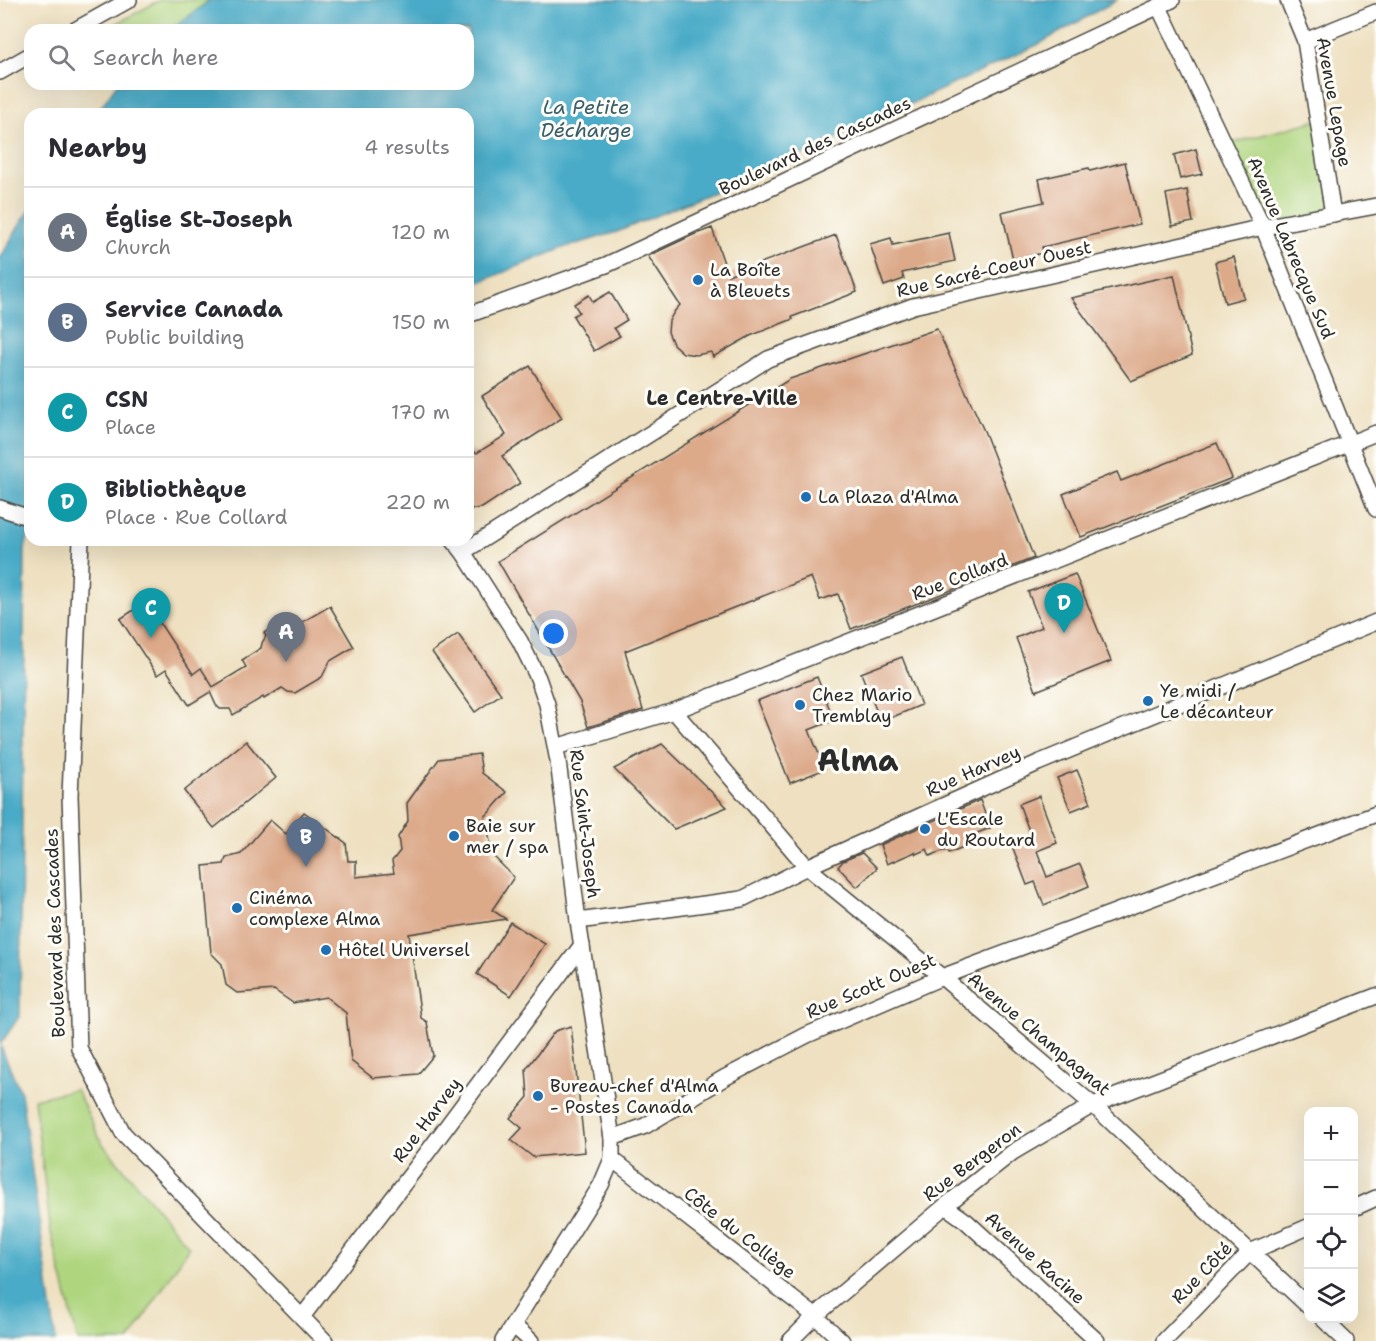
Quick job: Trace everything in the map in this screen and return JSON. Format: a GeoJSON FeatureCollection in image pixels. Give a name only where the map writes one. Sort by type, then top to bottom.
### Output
{"type":"FeatureCollection","features":[{"type":"Feature","properties":{"kind":"street"},"geometry":{"type":"LineString","coordinates":[[86,24],[129,0]]}},
{"type":"Feature","properties":{"kind":"street","name":"Avenue Lepage"},"geometry":{"type":"LineString","coordinates":[[1288,0],[1305,41],[1333,214]]}},
{"type":"Feature","properties":{"kind":"street","name":"Avenue Labrecque Sud"},"geometry":{"type":"LineString","coordinates":[[1166,4],[1263,227],[1376,509]]}},
{"type":"Feature","properties":{"kind":"street","name":"Boulevard des Cascades"},"geometry":{"type":"LineString","coordinates":[[474,313],[606,265],[1166,4]]}},
{"type":"Feature","properties":{"kind":"street"},"geometry":{"type":"LineString","coordinates":[[1305,41],[1376,12]]}},
{"type":"Feature","properties":{"kind":"street"},"geometry":{"type":"LineString","coordinates":[[0,72],[24,58]]}},
{"type":"Feature","properties":{"kind":"street","name":"Rue Sacré-Coeur Ouest"},"geometry":{"type":"LineString","coordinates":[[474,536],[768,359],[913,306],[1263,227],[1376,206]]}},
{"type":"Feature","properties":{"kind":"street","name":"Rue Collard"},"geometry":{"type":"LineString","coordinates":[[556,747],[674,711],[1376,434]]}},
{"type":"Feature","properties":{"kind":"street"},"geometry":{"type":"LineString","coordinates":[[0,508],[24,516]]}},
{"type":"Feature","properties":{"kind":"street","name":"Boulevard des Cascades"},"geometry":{"type":"LineString","coordinates":[[81,546],[70,796],[79,1048],[123,1133],[326,1341]]}},
{"type":"Feature","properties":{"kind":"street","name":"Rue Saint-Joseph"},"geometry":{"type":"LineString","coordinates":[[458,546],[520,641],[538,678],[547,704],[556,747],[578,921],[612,1138]]}},
{"type":"Feature","properties":{"kind":"street","name":"Rue Harvey"},"geometry":{"type":"LineString","coordinates":[[578,921],[740,900],[807,867],[1046,760],[1376,622]]}},
{"type":"Feature","properties":{"kind":"street","name":"Avenue Champagnat"},"geometry":{"type":"LineString","coordinates":[[674,711],[807,867],[942,977],[1093,1105],[1304,1302]]}},
{"type":"Feature","properties":{"kind":"street","name":"Rue Scott Ouest"},"geometry":{"type":"LineString","coordinates":[[612,1138],[645,1126],[724,1078],[807,1035],[942,977],[1376,814]]}},
{"type":"Feature","properties":{"kind":"street","name":"Rue Harvey"},"geometry":{"type":"LineString","coordinates":[[302,1317],[582,945]]}},
{"type":"Feature","properties":{"kind":"street","name":"Rue Bergeron"},"geometry":{"type":"LineString","coordinates":[[790,1341],[815,1316],[1013,1152],[1093,1105],[1376,996]]}},
{"type":"Feature","properties":{"kind":"street"},"geometry":{"type":"LineString","coordinates":[[503,1341],[601,1185],[612,1159],[612,1138]]}},
{"type":"Feature","properties":{"kind":"street","name":"Côte du Collège"},"geometry":{"type":"LineString","coordinates":[[612,1159],[815,1316],[842,1341]]}},
{"type":"Feature","properties":{"kind":"street"},"geometry":{"type":"LineString","coordinates":[[1358,1206],[1376,1198]]}},
{"type":"Feature","properties":{"kind":"street","name":"Avenue Racine"},"geometry":{"type":"LineString","coordinates":[[945,1206],[966,1221],[1098,1341]]}},
{"type":"Feature","properties":{"kind":"street","name":"Rue Côté"},"geometry":{"type":"LineString","coordinates":[[1164,1341],[1250,1252],[1304,1229]]}},
{"type":"Feature","properties":{"kind":"street"},"geometry":{"type":"LineString","coordinates":[[1327,1323],[1346,1341]]}},
{"type":"Feature","properties":{"kind":"street"},"geometry":{"type":"LineString","coordinates":[[513,1325],[531,1341]]}},
{"type":"Feature","properties":{"kind":"green space"},"geometry":{"type":"Polygon","coordinates":[[[160,0],[210,0],[179,24],[116,24],[160,0]]]}},
{"type":"Feature","properties":{"kind":"green space"},"geometry":{"type":"Polygon","coordinates":[[[1318,120],[1333,214],[1263,227],[1225,145],[1318,120]]]}},
{"type":"Feature","properties":{"kind":"green space"},"geometry":{"type":"Polygon","coordinates":[[[76,1089],[102,1143],[189,1247],[129,1341],[78,1341],[51,1233],[34,1099],[76,1089]]]}},
{"type":"Feature","properties":{"kind":"water","name":"La Petite Décharge"},"geometry":{"type":"Polygon","coordinates":[[[210,0],[1117,0],[1037,45],[797,157],[617,232],[563,248],[474,285],[474,108],[100,108],[113,90],[474,90],[474,24],[179,24],[210,0]]]}},
{"type":"Feature","properties":{"kind":"water"},"geometry":{"type":"Polygon","coordinates":[[[24,218],[24,546],[26,546],[20,1015],[0,1045],[0,259],[24,218]]]}},
{"type":"Feature","properties":{"kind":"water"},"geometry":{"type":"Polygon","coordinates":[[[0,1045],[21,1093],[56,1341],[0,1341],[0,1045]]]}},
{"type":"Feature","properties":{"kind":"building"},"geometry":{"type":"Polygon","coordinates":[[[1196,149],[1202,174],[1180,179],[1174,155],[1196,149]]]}},
{"type":"Feature","properties":{"kind":"building"},"geometry":{"type":"Polygon","coordinates":[[[1125,162],[1140,224],[1042,247],[1043,253],[1013,260],[1002,212],[1044,202],[1039,179],[1089,168],[1090,171],[1125,162]]]}},
{"type":"Feature","properties":{"kind":"building"},"geometry":{"type":"Polygon","coordinates":[[[1187,190],[1193,222],[1172,226],[1166,194],[1187,190]]]}},
{"type":"Feature","properties":{"kind":"building"},"geometry":{"type":"Polygon","coordinates":[[[712,228],[728,275],[836,235],[857,292],[792,317],[793,319],[750,336],[713,357],[711,352],[696,355],[683,353],[673,344],[668,332],[669,321],[680,305],[648,256],[712,228]]]}},
{"type":"Feature","properties":{"kind":"building"},"geometry":{"type":"Polygon","coordinates":[[[949,233],[955,261],[902,273],[904,279],[884,286],[870,244],[891,238],[893,245],[949,233]]]}},
{"type":"Feature","properties":{"kind":"building"},"geometry":{"type":"Polygon","coordinates":[[[1234,257],[1244,298],[1225,303],[1215,262],[1234,257]]]}},
{"type":"Feature","properties":{"kind":"building"},"geometry":{"type":"Polygon","coordinates":[[[1174,275],[1192,355],[1131,381],[1071,298],[1174,275]]]}},
{"type":"Feature","properties":{"kind":"building"},"geometry":{"type":"Polygon","coordinates":[[[610,292],[627,320],[614,328],[620,336],[594,351],[573,316],[579,312],[574,304],[589,295],[593,302],[610,292]]]}},
{"type":"Feature","properties":{"kind":"building","name":"La Plaza d'Alma"},"geometry":{"type":"Polygon","coordinates":[[[937,329],[985,433],[1034,558],[851,629],[838,594],[820,600],[811,577],[625,651],[643,710],[588,727],[580,702],[498,561],[790,379],[937,329]]]}},
{"type":"Feature","properties":{"kind":"building"},"geometry":{"type":"Polygon","coordinates":[[[530,366],[562,418],[502,456],[520,483],[482,508],[474,509],[474,452],[477,453],[506,435],[482,396],[530,366]]]}},
{"type":"Feature","properties":{"kind":"building"},"geometry":{"type":"Polygon","coordinates":[[[1217,443],[1232,478],[1081,537],[1063,494],[1117,472],[1121,481],[1217,443]]]}},
{"type":"Feature","properties":{"kind":"building"},"geometry":{"type":"Polygon","coordinates":[[[1075,574],[1111,661],[1036,691],[1016,638],[1042,627],[1028,592],[1075,574]]]}},
{"type":"Feature","properties":{"kind":"building"},"geometry":{"type":"Polygon","coordinates":[[[146,602],[193,674],[201,668],[213,687],[246,667],[242,660],[261,648],[266,636],[264,633],[286,618],[299,624],[330,606],[354,647],[330,661],[322,677],[295,693],[282,688],[233,715],[230,709],[220,709],[216,705],[210,692],[189,705],[166,669],[157,675],[120,619],[146,602]]]}},
{"type":"Feature","properties":{"kind":"building"},"geometry":{"type":"Polygon","coordinates":[[[458,634],[501,694],[475,712],[432,652],[458,634]]]}},
{"type":"Feature","properties":{"kind":"building"},"geometry":{"type":"Polygon","coordinates":[[[902,657],[921,705],[881,722],[861,673],[902,657]]]}},
{"type":"Feature","properties":{"kind":"building"},"geometry":{"type":"Polygon","coordinates":[[[817,677],[834,720],[809,730],[825,769],[790,783],[757,701],[817,677]]]}},
{"type":"Feature","properties":{"kind":"building"},"geometry":{"type":"Polygon","coordinates":[[[246,741],[276,778],[214,828],[184,791],[246,741]]]}},
{"type":"Feature","properties":{"kind":"building"},"geometry":{"type":"Polygon","coordinates":[[[662,744],[727,807],[674,829],[614,769],[662,744]]]}},
{"type":"Feature","properties":{"kind":"building"},"geometry":{"type":"Polygon","coordinates":[[[479,754],[482,773],[507,792],[485,817],[493,856],[514,877],[492,910],[506,919],[409,934],[421,1018],[427,1022],[433,1056],[418,1074],[373,1078],[351,1061],[346,1013],[326,997],[293,1003],[274,990],[237,993],[226,985],[222,964],[211,953],[203,866],[224,864],[226,858],[241,854],[270,820],[286,834],[304,812],[346,843],[348,861],[356,861],[356,877],[394,873],[392,861],[400,851],[398,837],[408,821],[407,803],[439,759],[479,754]]]}},
{"type":"Feature","properties":{"kind":"building"},"geometry":{"type":"Polygon","coordinates":[[[1077,770],[1091,803],[1071,811],[1057,778],[1077,770]]]}},
{"type":"Feature","properties":{"kind":"building"},"geometry":{"type":"Polygon","coordinates":[[[1039,796],[1057,843],[1037,851],[1047,877],[1080,864],[1089,886],[1044,905],[1035,882],[1027,885],[1011,843],[1031,836],[1019,804],[1039,796]]]}},
{"type":"Feature","properties":{"kind":"building"},"geometry":{"type":"Polygon","coordinates":[[[980,800],[990,828],[965,838],[968,845],[949,853],[947,849],[930,856],[927,849],[887,864],[880,845],[980,800]]]}},
{"type":"Feature","properties":{"kind":"building"},"geometry":{"type":"Polygon","coordinates":[[[862,853],[877,868],[857,887],[838,867],[843,861],[862,853]]]}},
{"type":"Feature","properties":{"kind":"building"},"geometry":{"type":"Polygon","coordinates":[[[510,922],[545,944],[511,996],[477,974],[510,922]]]}},
{"type":"Feature","properties":{"kind":"building"},"geometry":{"type":"Polygon","coordinates":[[[571,1026],[585,1152],[533,1157],[511,1140],[522,1128],[510,1118],[528,1097],[526,1069],[555,1031],[571,1026]]]}},
{"type":"Feature","properties":{"kind":"place","name":"La Boîte à Bleuets"},"geometry":{"type":"Point","coordinates":[698,280]}},
{"type":"Feature","properties":{"kind":"place","name":"La Plaza d'Alma"},"geometry":{"type":"Point","coordinates":[806,497]}},
{"type":"Feature","properties":{"kind":"place","name":"Bibliothèque"},"geometry":{"type":"Point","coordinates":[1064,633]}},
{"type":"Feature","properties":{"kind":"place","name":"CSN"},"geometry":{"type":"Point","coordinates":[151,638]}},
{"type":"Feature","properties":{"kind":"place","name":"Église St-Joseph"},"geometry":{"type":"Point","coordinates":[286,662]}},
{"type":"Feature","properties":{"kind":"place","name":"Ye midi / Le décanteur"},"geometry":{"type":"Point","coordinates":[1148,701]}},
{"type":"Feature","properties":{"kind":"place","name":"Chez Mario Tremblay"},"geometry":{"type":"Point","coordinates":[800,705]}},
{"type":"Feature","properties":{"kind":"place","name":"L'Escale du Routard"},"geometry":{"type":"Point","coordinates":[925,829]}},
{"type":"Feature","properties":{"kind":"place","name":"Baie sur mer / spa"},"geometry":{"type":"Point","coordinates":[454,836]}},
{"type":"Feature","properties":{"kind":"place","name":"Service Canada"},"geometry":{"type":"Point","coordinates":[306,867]}},
{"type":"Feature","properties":{"kind":"place","name":"Cinéma complexe Alma"},"geometry":{"type":"Point","coordinates":[237,908]}},
{"type":"Feature","properties":{"kind":"place","name":"Hôtel Universel"},"geometry":{"type":"Point","coordinates":[326,950]}},
{"type":"Feature","properties":{"kind":"place","name":"Bureau-chef d'Alma - Postes Canada"},"geometry":{"type":"Point","coordinates":[538,1096]}},
{"type":"Feature","properties":{"kind":"district","name":"Le Centre-Ville"},"geometry":{"type":"Point","coordinates":[722,398]}},
{"type":"Feature","properties":{"kind":"district","name":"Alma"},"geometry":{"type":"Point","coordinates":[858,760]}}]}
